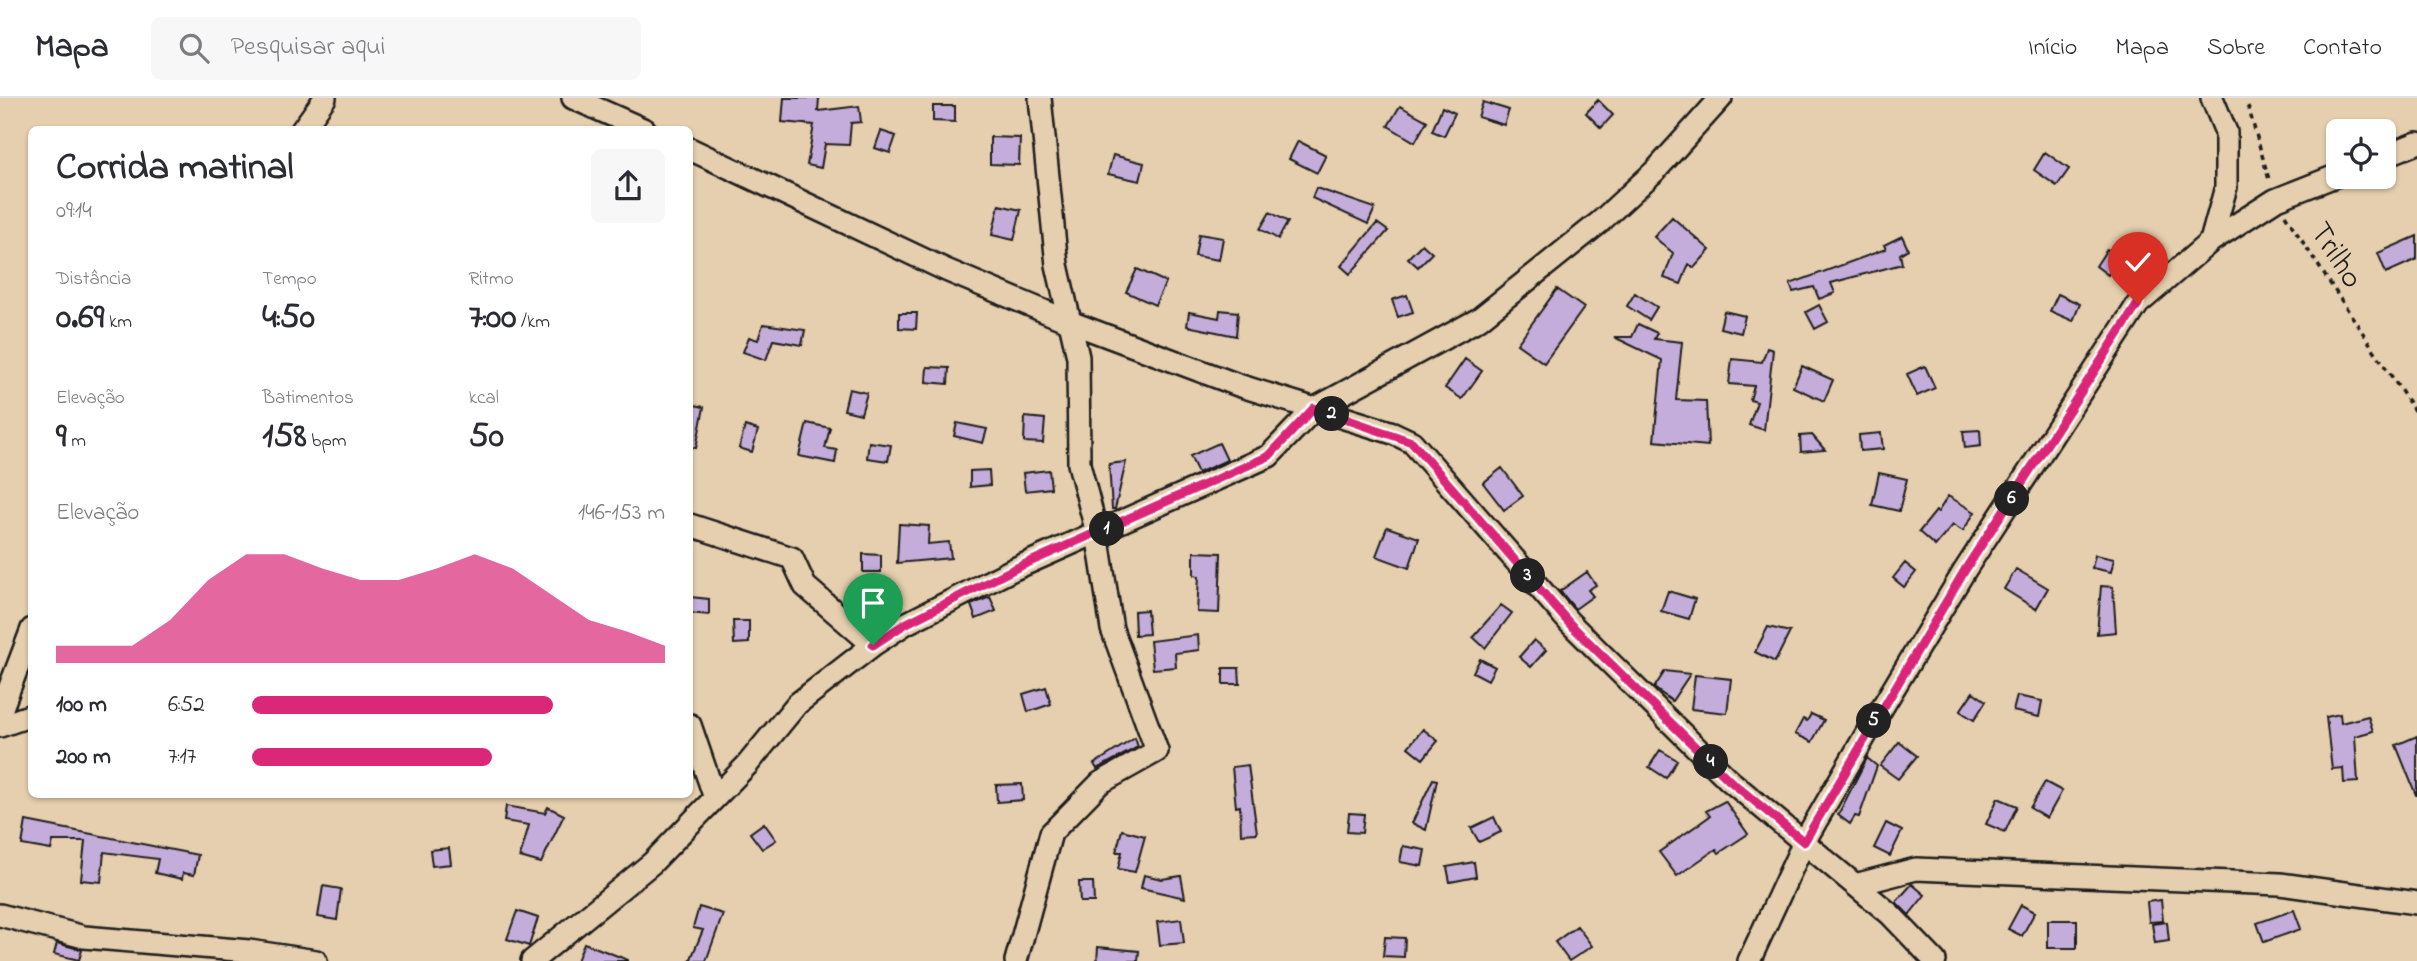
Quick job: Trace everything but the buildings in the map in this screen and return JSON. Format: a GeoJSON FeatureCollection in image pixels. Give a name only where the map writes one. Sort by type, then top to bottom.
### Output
{"type":"FeatureCollection","features":[{"type":"Feature","properties":{"kind":"street"},"geometry":{"type":"LineString","coordinates":[[305,126],[325,98]]}},
{"type":"Feature","properties":{"kind":"street"},"geometry":{"type":"LineString","coordinates":[[573,98],[636,126]]}},
{"type":"Feature","properties":{"kind":"street"},"geometry":{"type":"LineString","coordinates":[[1016,961],[1051,833],[1100,783],[1157,751],[1112,629],[1097,533],[1079,464],[1078,357],[1057,265],[1040,98]]}},
{"type":"Feature","properties":{"kind":"street"},"geometry":{"type":"LineString","coordinates":[[532,961],[652,863],[747,765],[797,704],[873,645],[905,624],[1002,575],[1269,456],[1314,408],[1479,319],[1600,222],[1657,170],[1721,98]]}},
{"type":"Feature","properties":{"kind":"street"},"geometry":{"type":"LineString","coordinates":[[2211,242],[2226,187],[2225,132],[2212,98]]}},
{"type":"Feature","properties":{"kind":"street"},"geometry":{"type":"LineString","coordinates":[[2396,151],[2417,143]]}},
{"type":"Feature","properties":{"kind":"street"},"geometry":{"type":"LineString","coordinates":[[693,150],[946,270],[1070,322],[1238,385],[1412,442],[1570,624],[1729,780],[1889,914],[1935,961]]}},
{"type":"Feature","properties":{"kind":"street"},"geometry":{"type":"LineString","coordinates":[[1749,961],[1804,842],[1965,570],[2138,304],[2211,242],[2275,200],[2326,180]]}},
{"type":"Feature","properties":{"kind":"street"},"geometry":{"type":"LineString","coordinates":[[693,526],[792,558],[804,586],[873,645]]}},
{"type":"Feature","properties":{"kind":"street"},"geometry":{"type":"LineString","coordinates":[[0,713],[28,640]]}},
{"type":"Feature","properties":{"kind":"street"},"geometry":{"type":"LineString","coordinates":[[0,726],[28,716]]}},
{"type":"Feature","properties":{"kind":"street"},"geometry":{"type":"LineString","coordinates":[[693,734],[715,798]]}},
{"type":"Feature","properties":{"kind":"street"},"geometry":{"type":"LineString","coordinates":[[1855,885],[1916,869],[2280,884],[2417,903]]}},
{"type":"Feature","properties":{"kind":"street"},"geometry":{"type":"LineString","coordinates":[[0,915],[84,937],[249,951],[316,961]]}},
{"type":"Feature","properties":{"kind":"path","name":"Trilho"},"geometry":{"type":"LineString","coordinates":[[2248,106],[2275,200],[2417,415]]}},
{"type":"Feature","properties":{"kind":"route"},"geometry":{"type":"LineString","coordinates":[[873,645],[905,624],[1014,569],[1269,456],[1314,408],[1393,433],[1412,442],[1570,624],[1729,780],[1804,842],[1965,570],[2138,304]]}}]}
